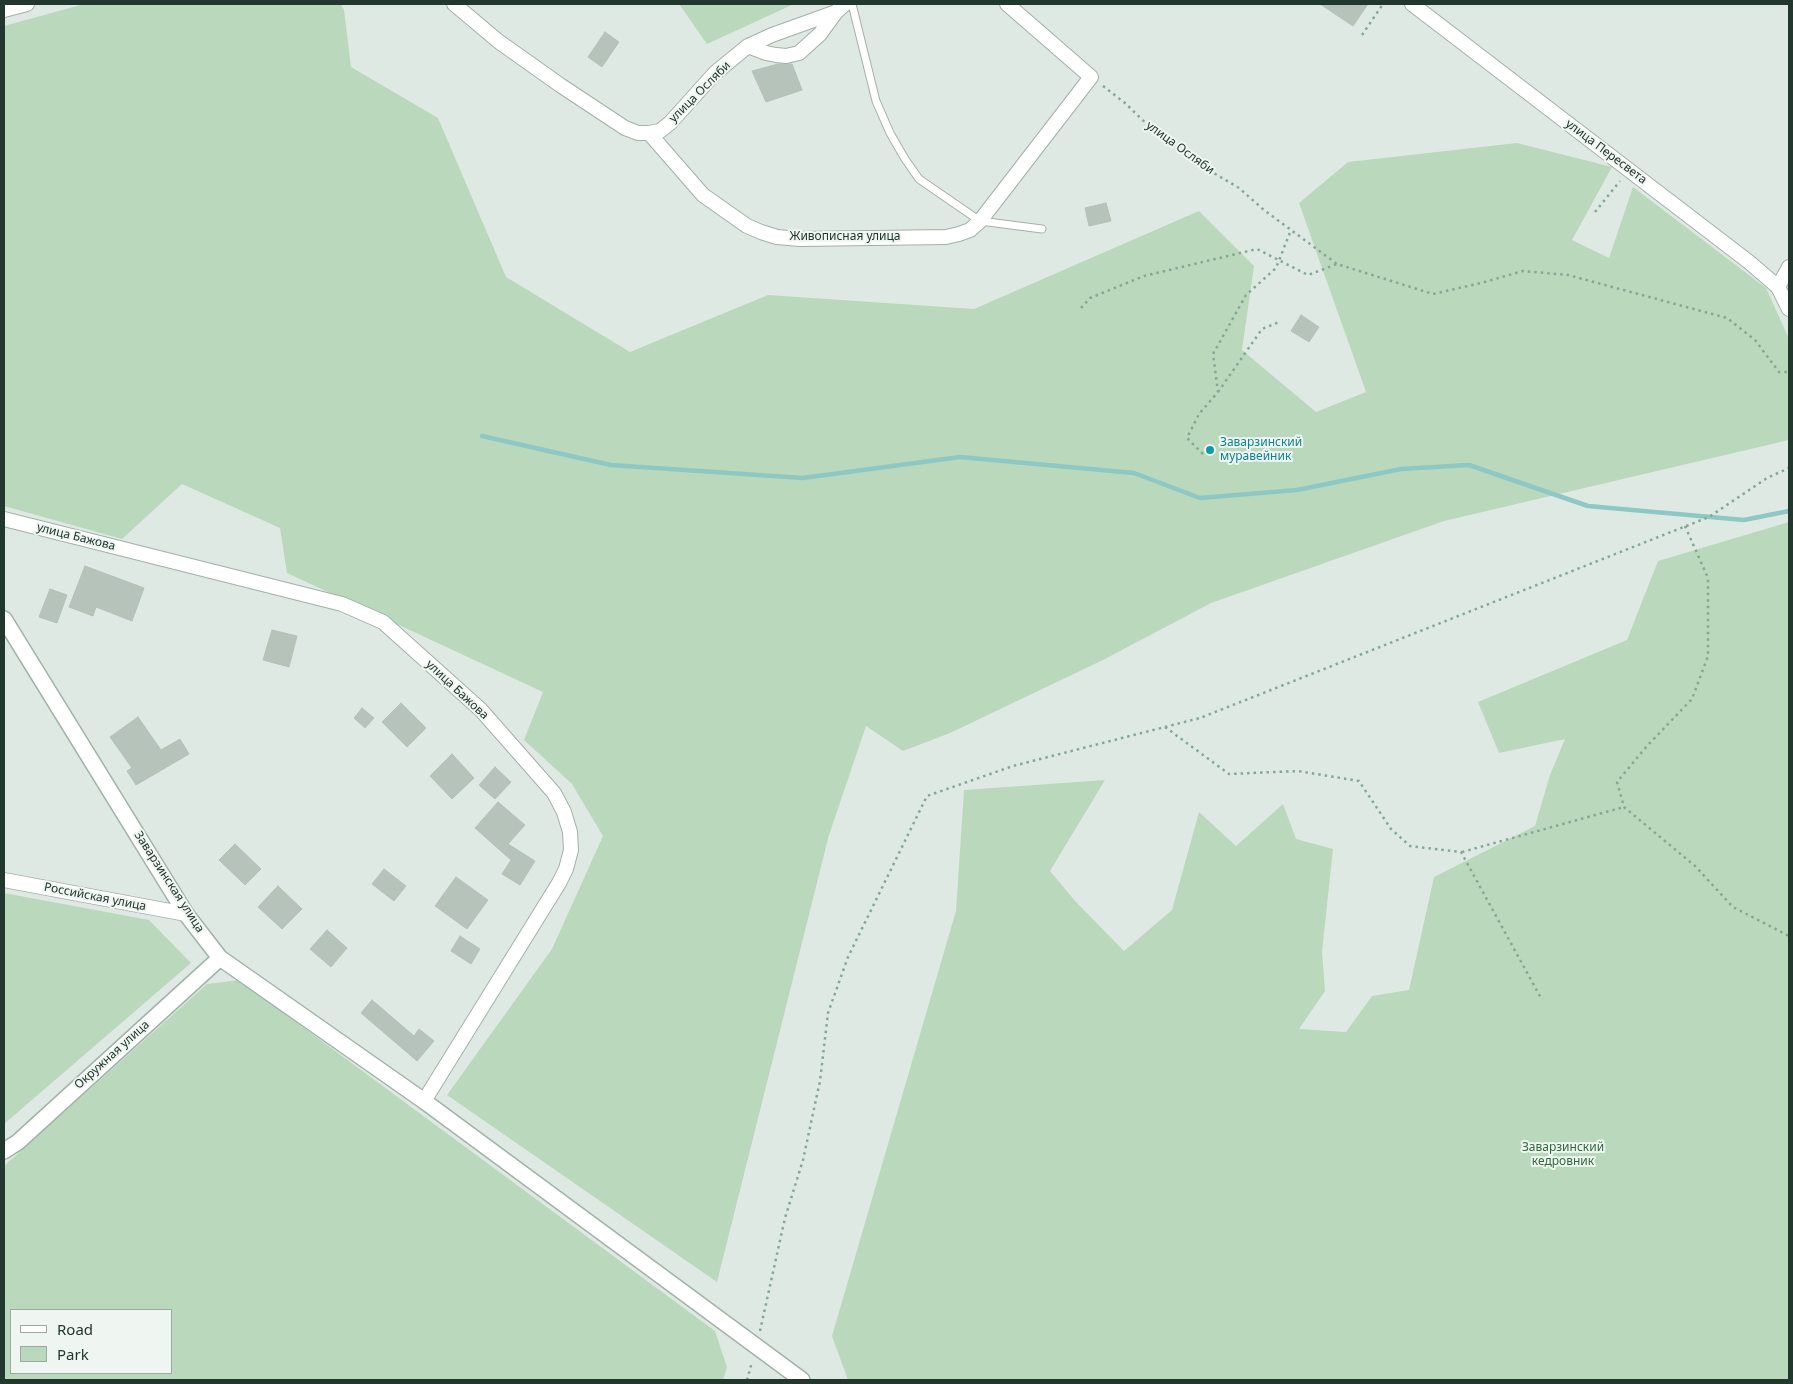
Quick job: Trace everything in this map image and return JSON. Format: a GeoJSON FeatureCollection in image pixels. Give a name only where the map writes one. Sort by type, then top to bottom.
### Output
{"type":"FeatureCollection","features":[{"type":"Feature","properties":{"kind":"street"},"geometry":{"type":"LineString","coordinates":[[4,10],[27,4]]}},
{"type":"Feature","properties":{"kind":"street"},"geometry":{"type":"LineString","coordinates":[[454,4],[498,41],[560,85],[625,128],[638,133],[649,133]]}},
{"type":"Feature","properties":{"kind":"street"},"geometry":{"type":"LineString","coordinates":[[1007,4],[1091,77]]}},
{"type":"Feature","properties":{"kind":"street","name":"улица Пересвета"},"geometry":{"type":"LineString","coordinates":[[1412,4],[1703,226],[1778,287],[1789,309]]}},
{"type":"Feature","properties":{"kind":"street"},"geometry":{"type":"LineString","coordinates":[[748,46],[776,55],[786,56],[799,53],[820,34],[840,8]]}},
{"type":"Feature","properties":{"kind":"street","name":"улица Осляби"},"geometry":{"type":"LineString","coordinates":[[649,133],[660,131],[670,123],[715,73],[748,46],[840,8]]}},
{"type":"Feature","properties":{"kind":"street","name":"Живописная улица"},"geometry":{"type":"LineString","coordinates":[[649,133],[703,195],[747,226],[761,232],[777,237],[800,239],[946,237],[970,230],[980,221],[1091,77]]}},
{"type":"Feature","properties":{"kind":"street"},"geometry":{"type":"LineString","coordinates":[[1778,287],[1789,267]]}},
{"type":"Feature","properties":{"kind":"street","name":"улица Бажова"},"geometry":{"type":"LineString","coordinates":[[4,519],[342,604],[383,622],[481,710],[554,792],[564,812],[570,832],[571,850],[566,869],[424,1102]]}},
{"type":"Feature","properties":{"kind":"street","name":"Заварзинская улица"},"geometry":{"type":"LineString","coordinates":[[4,619],[186,914],[220,958],[424,1102],[802,1380]]}},
{"type":"Feature","properties":{"kind":"street","name":"Российская улица"},"geometry":{"type":"LineString","coordinates":[[4,880],[186,914]]}},
{"type":"Feature","properties":{"kind":"street","name":"Окружная улица"},"geometry":{"type":"LineString","coordinates":[[4,1151],[18,1142],[220,958]]}},
{"type":"Feature","properties":{"kind":"lane"},"geometry":{"type":"LineString","coordinates":[[852,4],[876,101],[890,133],[919,179],[980,221],[1042,229]]}},
{"type":"Feature","properties":{"kind":"path"},"geometry":{"type":"LineString","coordinates":[[1362,35],[1384,4]]}},
{"type":"Feature","properties":{"kind":"path","name":"улица Осляби"},"geometry":{"type":"LineString","coordinates":[[1091,77],[1125,103],[1154,131],[1169,136],[1207,169],[1239,188],[1264,210],[1337,264],[1433,294],[1481,284],[1523,271],[1568,275],[1727,318],[1755,340],[1779,372],[1789,372]]}},
{"type":"Feature","properties":{"kind":"path"},"geometry":{"type":"LineString","coordinates":[[1595,212],[1628,170]]}},
{"type":"Feature","properties":{"kind":"path"},"geometry":{"type":"LineString","coordinates":[[1218,392],[1213,354],[1246,296],[1276,268],[1291,230]]}},
{"type":"Feature","properties":{"kind":"path"},"geometry":{"type":"LineString","coordinates":[[1081,308],[1090,298],[1144,276],[1257,248],[1308,275],[1337,264]]}},
{"type":"Feature","properties":{"kind":"path"},"geometry":{"type":"LineString","coordinates":[[1203,454],[1188,438],[1199,414],[1218,392],[1262,329],[1279,322]]}},
{"type":"Feature","properties":{"kind":"path"},"geometry":{"type":"LineString","coordinates":[[747,1380],[786,1218],[803,1160],[820,1082],[828,1013],[848,957],[927,796],[1013,766],[1200,718],[1709,517],[1767,478],[1789,468]]}},
{"type":"Feature","properties":{"kind":"path"},"geometry":{"type":"LineString","coordinates":[[1685,526],[1708,578],[1708,656],[1692,699],[1647,746],[1617,782],[1624,807],[1695,866],[1733,908],[1789,936]]}},
{"type":"Feature","properties":{"kind":"path"},"geometry":{"type":"LineString","coordinates":[[1165,727],[1229,774],[1298,771],[1359,781],[1391,829],[1410,846],[1461,852],[1624,807]]}},
{"type":"Feature","properties":{"kind":"path"},"geometry":{"type":"LineString","coordinates":[[1461,852],[1542,1000]]}},
{"type":"Feature","properties":{"kind":"green space"},"geometry":{"type":"Polygon","coordinates":[[[84,4],[341,4],[344,10],[351,67],[438,118],[506,277],[630,352],[768,295],[974,309],[1199,211],[1254,266],[1242,350],[1316,412],[1366,392],[1299,203],[1348,162],[1517,143],[1612,167],[1572,240],[1609,258],[1633,187],[1766,288],[1789,339],[1789,440],[1444,521],[1211,603],[1103,660],[950,733],[903,751],[866,726],[829,835],[717,1282],[447,1095],[552,949],[603,836],[572,784],[524,740],[543,692],[287,573],[280,528],[182,484],[122,539],[4,506],[4,26],[84,4]]]}},
{"type":"Feature","properties":{"kind":"green space"},"geometry":{"type":"Polygon","coordinates":[[[679,4],[794,4],[707,44],[679,4]]]}},
{"type":"Feature","properties":{"kind":"green space","name":"Заварзинский кедровник"},"geometry":{"type":"Polygon","coordinates":[[[1789,522],[1789,1380],[848,1380],[832,1336],[956,911],[964,790],[1105,780],[1050,871],[1076,902],[1124,951],[1172,910],[1199,812],[1236,846],[1283,804],[1296,839],[1333,849],[1322,952],[1325,991],[1299,1029],[1346,1032],[1372,996],[1409,990],[1434,877],[1535,826],[1550,775],[1565,739],[1499,753],[1478,702],[1627,640],[1658,561],[1789,522]]]}},
{"type":"Feature","properties":{"kind":"green space"},"geometry":{"type":"Polygon","coordinates":[[[4,893],[149,920],[191,963],[4,1124],[4,893]]]}},
{"type":"Feature","properties":{"kind":"green space"},"geometry":{"type":"Polygon","coordinates":[[[239,980],[715,1331],[727,1367],[723,1380],[4,1380],[4,1166],[207,984],[239,980]]]}},
{"type":"Feature","properties":{"kind":"building"},"geometry":{"type":"Polygon","coordinates":[[[1320,4],[1368,4],[1353,26],[1320,4]]]}},
{"type":"Feature","properties":{"kind":"building"},"geometry":{"type":"Polygon","coordinates":[[[605,32],[619,42],[602,67],[588,57],[605,32]]]}},
{"type":"Feature","properties":{"kind":"building"},"geometry":{"type":"Polygon","coordinates":[[[778,64],[792,64],[802,90],[766,102],[752,71],[778,64]]]}},
{"type":"Feature","properties":{"kind":"building"},"geometry":{"type":"Polygon","coordinates":[[[1106,203],[1111,221],[1089,226],[1085,208],[1106,203]]]}},
{"type":"Feature","properties":{"kind":"building"},"geometry":{"type":"Polygon","coordinates":[[[1301,315],[1319,327],[1309,342],[1291,331],[1301,315]]]}},
{"type":"Feature","properties":{"kind":"building"},"geometry":{"type":"Polygon","coordinates":[[[85,566],[144,588],[132,621],[96,607],[93,616],[69,607],[85,566]]]}},
{"type":"Feature","properties":{"kind":"building"},"geometry":{"type":"Polygon","coordinates":[[[50,589],[67,595],[57,623],[39,617],[50,589]]]}},
{"type":"Feature","properties":{"kind":"building"},"geometry":{"type":"Polygon","coordinates":[[[272,630],[297,636],[289,667],[263,660],[272,630]]]}},
{"type":"Feature","properties":{"kind":"building"},"geometry":{"type":"Polygon","coordinates":[[[401,703],[426,728],[407,747],[382,722],[401,703]]]}},
{"type":"Feature","properties":{"kind":"building"},"geometry":{"type":"Polygon","coordinates":[[[362,708],[374,718],[365,728],[354,718],[362,708]]]}},
{"type":"Feature","properties":{"kind":"building"},"geometry":{"type":"Polygon","coordinates":[[[138,717],[161,750],[180,739],[189,754],[136,785],[127,771],[132,768],[110,737],[138,717]]]}},
{"type":"Feature","properties":{"kind":"building"},"geometry":{"type":"Polygon","coordinates":[[[452,754],[474,778],[452,799],[430,776],[452,754]]]}},
{"type":"Feature","properties":{"kind":"building"},"geometry":{"type":"Polygon","coordinates":[[[495,767],[511,782],[495,799],[479,785],[495,767]]]}},
{"type":"Feature","properties":{"kind":"building"},"geometry":{"type":"Polygon","coordinates":[[[498,802],[525,825],[508,844],[535,861],[520,885],[502,874],[511,860],[475,828],[498,802]]]}},
{"type":"Feature","properties":{"kind":"building"},"geometry":{"type":"Polygon","coordinates":[[[235,844],[261,869],[245,885],[219,860],[235,844]]]}},
{"type":"Feature","properties":{"kind":"building"},"geometry":{"type":"Polygon","coordinates":[[[384,869],[406,886],[394,901],[372,884],[384,869]]]}},
{"type":"Feature","properties":{"kind":"building"},"geometry":{"type":"Polygon","coordinates":[[[456,877],[488,900],[467,929],[435,906],[456,877]]]}},
{"type":"Feature","properties":{"kind":"building"},"geometry":{"type":"Polygon","coordinates":[[[278,886],[302,909],[282,929],[258,907],[278,886]]]}},
{"type":"Feature","properties":{"kind":"building"},"geometry":{"type":"Polygon","coordinates":[[[327,930],[347,948],[331,967],[310,949],[327,930]]]}},
{"type":"Feature","properties":{"kind":"building"},"geometry":{"type":"Polygon","coordinates":[[[460,936],[480,949],[471,964],[451,951],[460,936]]]}},
{"type":"Feature","properties":{"kind":"building"},"geometry":{"type":"Polygon","coordinates":[[[372,1000],[414,1036],[419,1029],[434,1041],[417,1061],[361,1013],[372,1000]]]}},
{"type":"Feature","properties":{"kind":"waterway"},"geometry":{"type":"LineString","coordinates":[[482,436],[611,465],[803,478],[960,457],[1134,473],[1200,498],[1297,490],[1401,469],[1469,465],[1588,506],[1744,520],[1789,511]]}},
{"type":"Feature","properties":{"kind":"place","name":"Заварзинский муравейник"},"geometry":{"type":"Point","coordinates":[1210,450]}}]}
